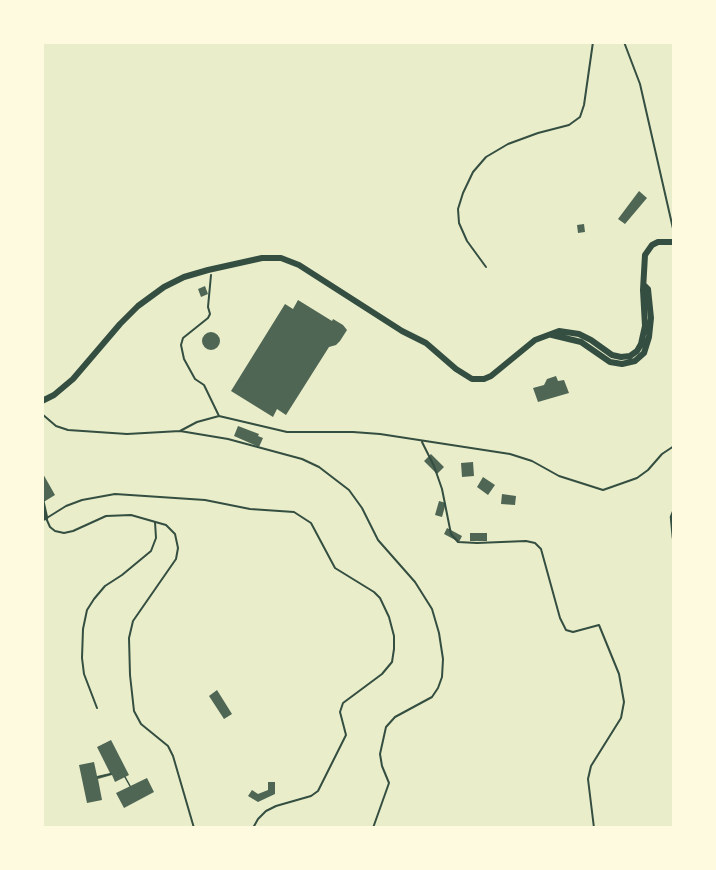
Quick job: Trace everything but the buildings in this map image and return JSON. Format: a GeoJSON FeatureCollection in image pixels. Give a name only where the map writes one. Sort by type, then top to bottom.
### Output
{"type":"FeatureCollection","features":[{"type":"Feature","properties":{"kind":"main road"},"geometry":{"type":"LineString","coordinates":[[42,401],[54,395],[74,379],[120,324],[138,306],[164,287],[184,277],[262,258],[281,258],[299,265],[402,331],[426,343],[456,369],[472,379],[484,379],[491,376],[535,340],[552,335],[581,342],[610,362],[617,364],[634,361],[644,353],[651,318],[648,289],[644,285],[643,261],[648,249],[658,242],[674,242]]}},
{"type":"Feature","properties":{"kind":"street"},"geometry":{"type":"LineString","coordinates":[[42,500],[44,520]]}},
{"type":"Feature","properties":{"kind":"street"},"geometry":{"type":"LineString","coordinates":[[674,512],[672,516],[674,538]]}},
{"type":"Feature","properties":{"kind":"lane"},"geometry":{"type":"LineString","coordinates":[[486,267],[467,242],[459,224],[458,209],[463,193],[473,172],[486,157],[508,144],[569,125],[580,117],[584,105],[593,42]]}},
{"type":"Feature","properties":{"kind":"lane"},"geometry":{"type":"LineString","coordinates":[[624,42],[640,84],[674,233]]}},
{"type":"Feature","properties":{"kind":"lane"},"geometry":{"type":"LineString","coordinates":[[211,275],[208,307],[210,314],[183,338],[181,345],[184,359],[195,379],[204,385],[219,417]]}},
{"type":"Feature","properties":{"kind":"lane"},"geometry":{"type":"LineString","coordinates":[[42,414],[56,426],[68,430],[127,434],[180,431],[228,439],[302,459],[335,477],[349,490],[362,508],[382,546],[415,582],[432,609],[443,659],[442,677],[432,697],[395,717],[386,727],[380,754],[382,766],[390,783],[373,828]]}},
{"type":"Feature","properties":{"kind":"lane"},"geometry":{"type":"LineString","coordinates":[[180,431],[197,422],[219,417],[287,432],[380,434],[510,454],[532,461],[559,476],[603,490],[637,478],[674,446]]}},
{"type":"Feature","properties":{"kind":"lane"},"geometry":{"type":"LineString","coordinates":[[422,442],[442,489],[451,534],[458,542],[526,541],[534,543],[541,549],[560,618],[566,630],[573,632],[599,626],[619,674],[624,702],[621,718],[589,772],[594,828]]}},
{"type":"Feature","properties":{"kind":"lane"},"geometry":{"type":"LineString","coordinates":[[194,828],[168,746],[141,724],[134,711],[129,638],[133,621],[169,570],[178,548],[175,534],[166,525],[131,515],[106,516],[64,533],[55,531],[44,520],[66,506],[82,500],[115,494],[205,500],[250,509],[294,512],[304,516],[311,523],[335,568],[380,598],[389,617],[394,636],[392,663],[382,674],[343,703],[340,712],[346,735],[318,791],[311,796],[266,811],[253,828]]}},
{"type":"Feature","properties":{"kind":"lane"},"geometry":{"type":"LineString","coordinates":[[97,708],[84,674],[82,658],[83,629],[87,610],[105,586],[151,551],[156,538],[155,522]]}},
{"type":"Feature","properties":{"kind":"path"},"geometry":{"type":"LineString","coordinates":[[98,777],[111,774]]}},
{"type":"Feature","properties":{"kind":"path"},"geometry":{"type":"LineString","coordinates":[[125,777],[130,786]]}}]}
